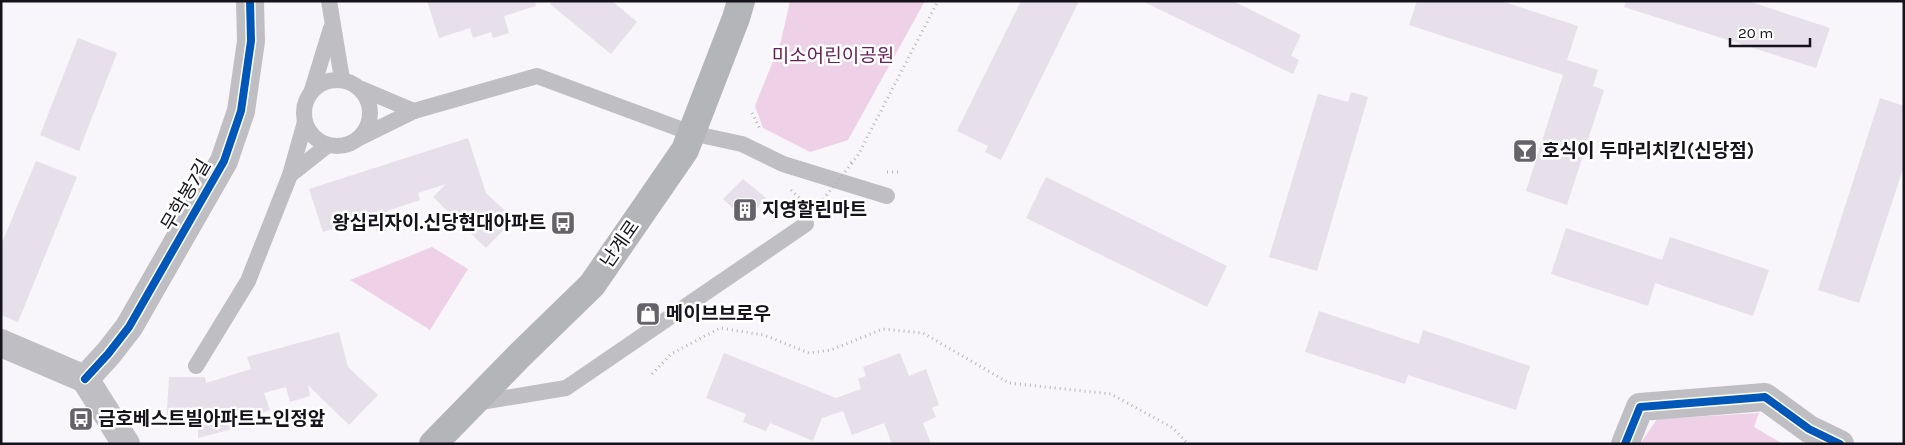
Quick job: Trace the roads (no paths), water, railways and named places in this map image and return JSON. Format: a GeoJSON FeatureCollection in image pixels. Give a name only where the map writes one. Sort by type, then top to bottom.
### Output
{"type":"FeatureCollection","features":[{"type":"Feature","properties":{"kind":"main road","name":"난계로"},"geometry":{"type":"LineString","coordinates":[[433,444],[592,284],[685,150],[741,1]]}},
{"type":"Feature","properties":{"kind":"street","name":"무학봉7길"},"geometry":{"type":"LineString","coordinates":[[85,379],[129,327],[224,161],[241,111],[251,41],[250,1]]}},
{"type":"Feature","properties":{"kind":"street"},"geometry":{"type":"LineString","coordinates":[[1,344],[85,379],[126,444]]}},
{"type":"Feature","properties":{"kind":"street"},"geometry":{"type":"LineString","coordinates":[[1625,444],[1640,408],[1765,397],[1809,429],[1840,444]]}},
{"type":"Feature","properties":{"kind":"lane"},"geometry":{"type":"LineString","coordinates":[[329,1],[342,79]]}},
{"type":"Feature","properties":{"kind":"lane"},"geometry":{"type":"LineString","coordinates":[[332,26],[312,90],[306,100],[303,111],[305,122],[310,132],[318,140],[328,145],[350,144],[414,111],[537,76],[692,133],[742,144],[783,164],[887,196]]}},
{"type":"Feature","properties":{"kind":"lane"},"geometry":{"type":"LineString","coordinates":[[312,90],[320,83],[342,79],[414,111]]}},
{"type":"Feature","properties":{"kind":"lane"},"geometry":{"type":"LineString","coordinates":[[359,138],[366,130],[370,120],[371,109],[368,98],[362,89]]}},
{"type":"Feature","properties":{"kind":"lane"},"geometry":{"type":"LineString","coordinates":[[196,366],[248,281],[290,175],[305,122]]}},
{"type":"Feature","properties":{"kind":"lane"},"geometry":{"type":"LineString","coordinates":[[290,175],[328,145]]}},
{"type":"Feature","properties":{"kind":"lane"},"geometry":{"type":"LineString","coordinates":[[473,403],[566,388],[810,217]]}},
{"type":"Feature","properties":{"kind":"place","name":"호식이 두마리치킨(신당점)"},"geometry":{"type":"Point","coordinates":[1525,151]}},
{"type":"Feature","properties":{"kind":"place","name":"지영할린마트"},"geometry":{"type":"Point","coordinates":[745,210]}},
{"type":"Feature","properties":{"kind":"place","name":"왕십리자이.신당현대아파트"},"geometry":{"type":"Point","coordinates":[563,223]}},
{"type":"Feature","properties":{"kind":"place","name":"메이브브로우"},"geometry":{"type":"Point","coordinates":[648,314]}},
{"type":"Feature","properties":{"kind":"place","name":"금호베스트빌아파트노인정앞"},"geometry":{"type":"Point","coordinates":[81,419]}},
{"type":"Feature","properties":{"kind":"park label","name":"미소어린이공원"},"geometry":{"type":"Point","coordinates":[833,56]}}]}
